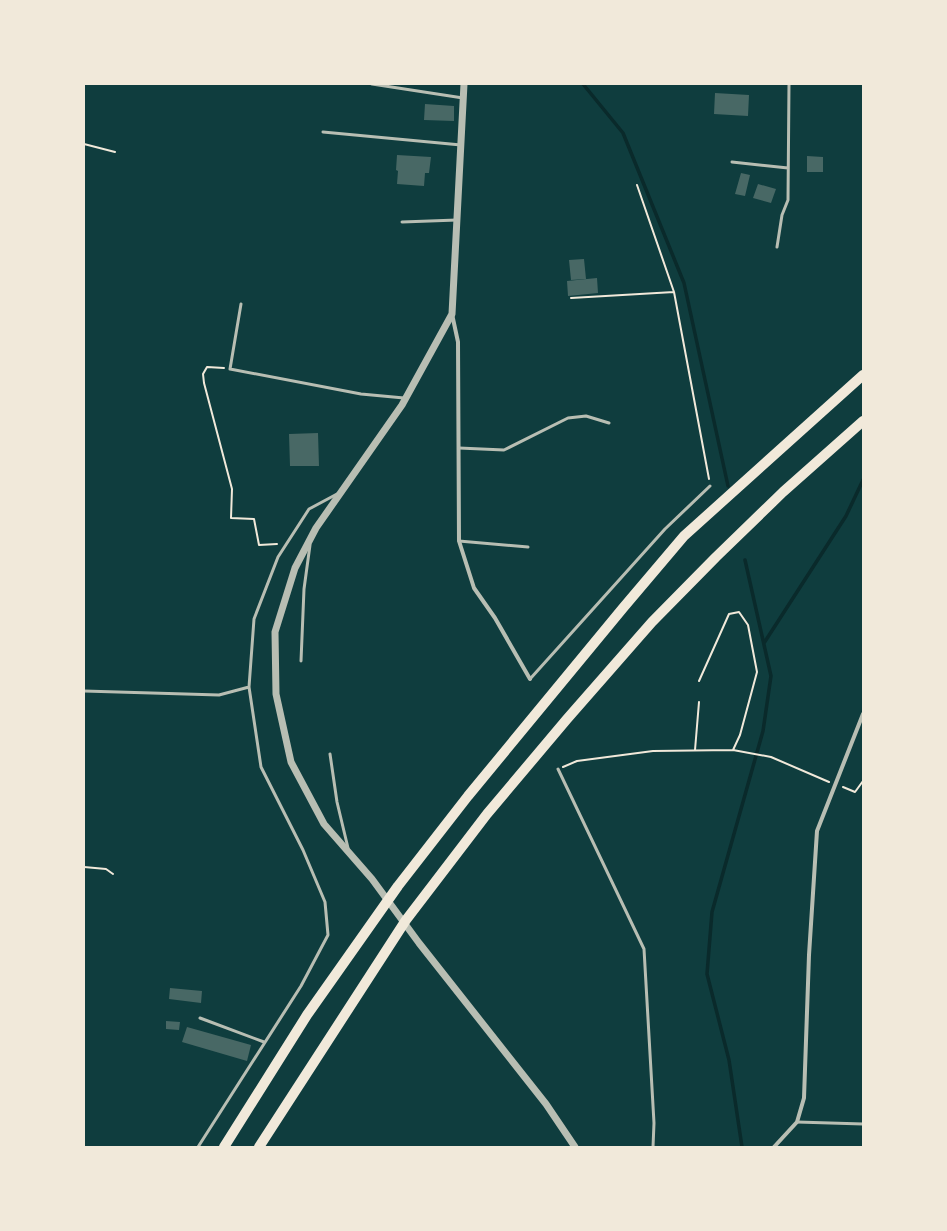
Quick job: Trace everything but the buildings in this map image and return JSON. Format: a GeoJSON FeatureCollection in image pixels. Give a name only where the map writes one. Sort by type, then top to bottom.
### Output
{"type":"FeatureCollection","features":[{"type":"Feature","properties":{"kind":"highway"},"geometry":{"type":"LineString","coordinates":[[224,1147],[307,1015],[407,874],[468,796],[663,560],[684,536],[863,375]]}},
{"type":"Feature","properties":{"kind":"highway"},"geometry":{"type":"LineString","coordinates":[[259,1147],[406,920],[487,814],[567,719],[652,622],[783,492],[863,421]]}},
{"type":"Feature","properties":{"kind":"street"},"geometry":{"type":"LineString","coordinates":[[464,84],[452,314],[458,342],[459,541],[474,588],[495,618],[530,679]]}},
{"type":"Feature","properties":{"kind":"street"},"geometry":{"type":"LineString","coordinates":[[452,314],[406,398],[316,528],[295,568],[275,632],[276,694],[291,762],[324,824],[372,879],[419,943],[546,1104],[575,1147]]}},
{"type":"Feature","properties":{"kind":"street"},"geometry":{"type":"LineString","coordinates":[[774,1147],[797,1122],[804,1098],[809,955],[817,831],[863,714]]}},
{"type":"Feature","properties":{"kind":"lane"},"geometry":{"type":"LineString","coordinates":[[372,84],[463,98]]}},
{"type":"Feature","properties":{"kind":"lane"},"geometry":{"type":"LineString","coordinates":[[777,247],[782,215],[788,200],[788,84]]}},
{"type":"Feature","properties":{"kind":"lane"},"geometry":{"type":"LineString","coordinates":[[323,132],[461,145]]}},
{"type":"Feature","properties":{"kind":"lane"},"geometry":{"type":"LineString","coordinates":[[732,162],[788,168]]}},
{"type":"Feature","properties":{"kind":"lane"},"geometry":{"type":"LineString","coordinates":[[402,222],[457,220]]}},
{"type":"Feature","properties":{"kind":"lane"},"geometry":{"type":"LineString","coordinates":[[241,304],[230,369],[361,394],[406,398]]}},
{"type":"Feature","properties":{"kind":"lane"},"geometry":{"type":"LineString","coordinates":[[459,448],[504,450],[568,418],[586,416],[609,423]]}},
{"type":"Feature","properties":{"kind":"lane"},"geometry":{"type":"LineString","coordinates":[[530,679],[665,529],[710,486]]}},
{"type":"Feature","properties":{"kind":"lane"},"geometry":{"type":"LineString","coordinates":[[198,1147],[300,986],[328,935],[325,902],[303,850],[262,768],[249,687],[254,619],[278,557],[309,509],[341,492]]}},
{"type":"Feature","properties":{"kind":"lane"},"geometry":{"type":"LineString","coordinates":[[301,661],[304,589],[310,538]]}},
{"type":"Feature","properties":{"kind":"lane"},"geometry":{"type":"LineString","coordinates":[[459,541],[528,547]]}},
{"type":"Feature","properties":{"kind":"lane"},"geometry":{"type":"LineString","coordinates":[[84,691],[219,695],[249,687]]}},
{"type":"Feature","properties":{"kind":"lane"},"geometry":{"type":"LineString","coordinates":[[330,754],[337,802],[348,852]]}},
{"type":"Feature","properties":{"kind":"lane"},"geometry":{"type":"LineString","coordinates":[[558,769],[644,949],[654,1123],[653,1147]]}},
{"type":"Feature","properties":{"kind":"lane"},"geometry":{"type":"LineString","coordinates":[[200,1018],[264,1042]]}},
{"type":"Feature","properties":{"kind":"lane"},"geometry":{"type":"LineString","coordinates":[[797,1122],[863,1124]]}},
{"type":"Feature","properties":{"kind":"path"},"geometry":{"type":"LineString","coordinates":[[84,144],[115,152]]}},
{"type":"Feature","properties":{"kind":"path"},"geometry":{"type":"LineString","coordinates":[[637,185],[674,292],[710,486]]}},
{"type":"Feature","properties":{"kind":"path"},"geometry":{"type":"LineString","coordinates":[[571,298],[674,292]]}},
{"type":"Feature","properties":{"kind":"path"},"geometry":{"type":"LineString","coordinates":[[230,369],[207,367],[203,374],[232,489],[231,518],[254,519],[259,545],[286,544]]}},
{"type":"Feature","properties":{"kind":"path"},"geometry":{"type":"LineString","coordinates":[[699,681],[729,614],[739,612],[748,625],[757,672],[740,735],[733,750]]}},
{"type":"Feature","properties":{"kind":"path"},"geometry":{"type":"LineString","coordinates":[[695,751],[699,702]]}},
{"type":"Feature","properties":{"kind":"path"},"geometry":{"type":"LineString","coordinates":[[558,769],[577,761],[653,752],[733,750],[771,757],[855,792],[863,781]]}},
{"type":"Feature","properties":{"kind":"path"},"geometry":{"type":"LineString","coordinates":[[84,867],[106,869],[113,874]]}},
{"type":"Feature","properties":{"kind":"waterway"},"geometry":{"type":"LineString","coordinates":[[583,84],[623,133],[684,283],[728,486]]}},
{"type":"Feature","properties":{"kind":"waterway"},"geometry":{"type":"LineString","coordinates":[[764,643],[846,516],[863,480]]}},
{"type":"Feature","properties":{"kind":"waterway"},"geometry":{"type":"LineString","coordinates":[[742,1147],[729,1060],[707,974],[712,912],[763,731],[771,676],[745,560]]}}]}
